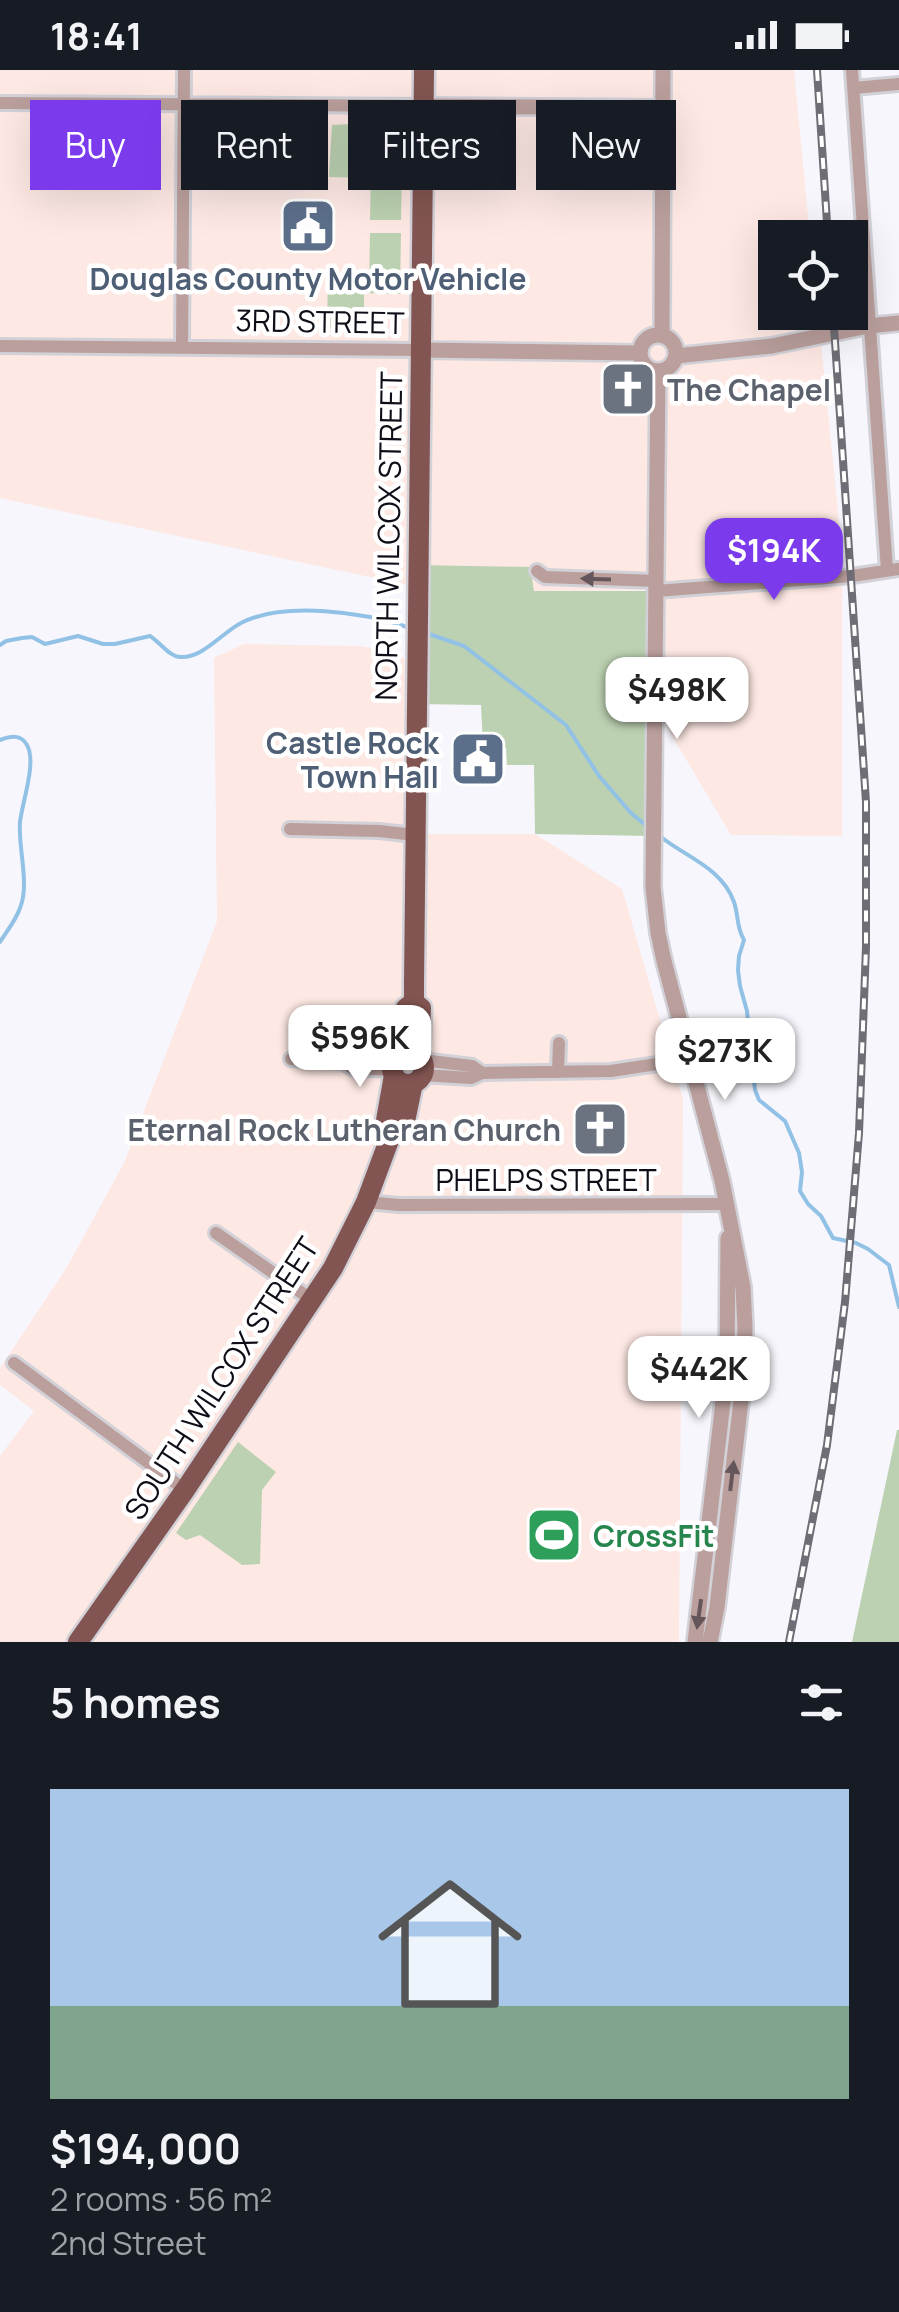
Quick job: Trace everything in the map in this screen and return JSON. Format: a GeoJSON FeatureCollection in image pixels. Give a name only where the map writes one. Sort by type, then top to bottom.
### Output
{"type":"FeatureCollection","features":[{"type":"Feature","properties":{"kind":"main road","name":"NORTH WILCOX STREET"},"geometry":{"type":"LineString","coordinates":[[424,70],[424,100]]}},
{"type":"Feature","properties":{"kind":"main road","name":"NORTH WILCOX STREET"},"geometry":{"type":"LineString","coordinates":[[408,1066],[421,1008],[414,1002],[423,190]]}},
{"type":"Feature","properties":{"kind":"main road","name":"SOUTH WILCOX STREET"},"geometry":{"type":"LineString","coordinates":[[78,1642],[186,1490],[333,1268],[366,1202],[391,1135],[403,1130],[408,1066]]}},
{"type":"Feature","properties":{"kind":"street"},"geometry":{"type":"LineString","coordinates":[[184,70],[184,100]]}},
{"type":"Feature","properties":{"kind":"street"},"geometry":{"type":"LineString","coordinates":[[662,100],[663,70]]}},
{"type":"Feature","properties":{"kind":"street"},"geometry":{"type":"LineString","coordinates":[[852,70],[861,220]]}},
{"type":"Feature","properties":{"kind":"street"},"geometry":{"type":"LineString","coordinates":[[853,88],[899,84]]}},
{"type":"Feature","properties":{"kind":"street"},"geometry":{"type":"LineString","coordinates":[[0,103],[181,104]]}},
{"type":"Feature","properties":{"kind":"street"},"geometry":{"type":"LineString","coordinates":[[182,348],[183,190]]}},
{"type":"Feature","properties":{"kind":"street"},"geometry":{"type":"LineString","coordinates":[[662,190],[662,335]]}},
{"type":"Feature","properties":{"kind":"street"},"geometry":{"type":"LineString","coordinates":[[538,571],[545,577],[656,586],[852,576],[893,569],[868,326],[899,323]]}},
{"type":"Feature","properties":{"kind":"street"},"geometry":{"type":"LineString","coordinates":[[676,356],[772,346],[849,330]]}},
{"type":"Feature","properties":{"kind":"street"},"geometry":{"type":"LineString","coordinates":[[662,335],[674,344],[676,356],[670,367],[652,370],[643,364],[639,353],[647,338],[662,335]]}},
{"type":"Feature","properties":{"kind":"street","name":"3RD STREET"},"geometry":{"type":"LineString","coordinates":[[0,346],[639,353]]}},
{"type":"Feature","properties":{"kind":"street"},"geometry":{"type":"LineString","coordinates":[[658,371],[653,887],[658,933],[727,1204],[744,1287],[745,1354],[710,1642]]}},
{"type":"Feature","properties":{"kind":"street"},"geometry":{"type":"LineString","coordinates":[[290,830],[415,835]]}},
{"type":"Feature","properties":{"kind":"street"},"geometry":{"type":"LineString","coordinates":[[558,1072],[559,1043]]}},
{"type":"Feature","properties":{"kind":"street"},"geometry":{"type":"LineString","coordinates":[[291,1059],[343,1062],[353,1056],[471,1078],[482,1073],[622,1070],[690,1059]]}},
{"type":"Feature","properties":{"kind":"street","name":"PHELPS STREET"},"geometry":{"type":"LineString","coordinates":[[366,1202],[727,1204]]}},
{"type":"Feature","properties":{"kind":"street"},"geometry":{"type":"LineString","coordinates":[[695,1642],[727,1368],[727,1204]]}},
{"type":"Feature","properties":{"kind":"street"},"geometry":{"type":"LineString","coordinates":[[216,1233],[312,1300]]}},
{"type":"Feature","properties":{"kind":"street"},"geometry":{"type":"LineString","coordinates":[[14,1363],[186,1490]]}},
{"type":"Feature","properties":{"kind":"shaded area"},"geometry":{"type":"Polygon","coordinates":[[[0,70],[794,70],[808,220],[758,220],[758,330],[820,330],[842,551],[842,836],[731,835],[655,707],[658,590],[417,587],[0,498],[0,70]]]}},
{"type":"Feature","properties":{"kind":"shaded area"},"geometry":{"type":"Polygon","coordinates":[[[244,644],[359,646],[396,652],[416,667],[415,834],[535,834],[622,889],[683,1099],[679,1642],[0,1642],[0,1456],[34,1411],[0,1385],[0,1368],[67,1267],[124,1163],[217,921],[214,658],[244,644]]]}},
{"type":"Feature","properties":{"kind":"green space"},"geometry":{"type":"Polygon","coordinates":[[[348,124],[348,178],[329,177],[332,125],[348,124]]]}},
{"type":"Feature","properties":{"kind":"green space"},"geometry":{"type":"Polygon","coordinates":[[[370,190],[402,190],[401,220],[370,220],[370,190]]]}},
{"type":"Feature","properties":{"kind":"green space"},"geometry":{"type":"Polygon","coordinates":[[[370,233],[401,233],[400,294],[369,293],[370,233]]]}},
{"type":"Feature","properties":{"kind":"green space"},"geometry":{"type":"Polygon","coordinates":[[[364,272],[364,329],[331,328],[327,325],[328,276],[364,272]]]}},
{"type":"Feature","properties":{"kind":"green space"},"geometry":{"type":"Polygon","coordinates":[[[417,565],[530,567],[534,591],[656,591],[653,836],[535,834],[534,765],[507,765],[506,748],[483,748],[481,705],[416,704],[417,565]]]}},
{"type":"Feature","properties":{"kind":"green space"},"geometry":{"type":"Polygon","coordinates":[[[897,1430],[899,1642],[852,1642],[897,1430]]]}},
{"type":"Feature","properties":{"kind":"green space"},"geometry":{"type":"Polygon","coordinates":[[[238,1442],[276,1472],[262,1490],[260,1564],[242,1565],[200,1535],[186,1540],[176,1533],[238,1442]]]}},
{"type":"Feature","properties":{"kind":"waterway"},"geometry":{"type":"LineString","coordinates":[[0,645],[32,637],[45,644],[78,636],[115,644],[150,636],[172,655],[181,657],[205,649],[241,623],[259,616],[301,611],[371,617],[410,628]]}},
{"type":"Feature","properties":{"kind":"waterway"},"geometry":{"type":"LineString","coordinates":[[423,632],[464,646],[566,725],[599,776],[649,828]]}},
{"type":"Feature","properties":{"kind":"waterway"},"geometry":{"type":"LineString","coordinates":[[0,740],[22,739],[30,752],[20,822],[23,899],[0,942]]}},
{"type":"Feature","properties":{"kind":"waterway"},"geometry":{"type":"LineString","coordinates":[[661,837],[721,880],[734,902],[744,940],[738,970],[747,1011],[755,1090],[759,1100],[785,1121],[799,1153],[800,1191],[833,1238],[856,1243],[889,1265],[899,1307]]}},
{"type":"Feature","properties":{"kind":"railway"},"geometry":{"type":"LineString","coordinates":[[817,70],[827,220]]}},
{"type":"Feature","properties":{"kind":"railway"},"geometry":{"type":"LineString","coordinates":[[789,1642],[827,1445],[845,1302],[859,1133],[866,947],[866,802],[834,330]]}},
{"type":"Feature","properties":{"kind":"place","name":"Douglas County Motor Vehicle"},"geometry":{"type":"Point","coordinates":[308,226]}},
{"type":"Feature","properties":{"kind":"place","name":"The Chapel"},"geometry":{"type":"Point","coordinates":[628,389]}},
{"type":"Feature","properties":{"kind":"place","name":"Castle Rock Town Hall"},"geometry":{"type":"Point","coordinates":[478,759]}},
{"type":"Feature","properties":{"kind":"place","name":"Eternal Rock Lutheran Church"},"geometry":{"type":"Point","coordinates":[600,1129]}},
{"type":"Feature","properties":{"kind":"place","name":"CrossFit"},"geometry":{"type":"Point","coordinates":[554,1535]}}]}
